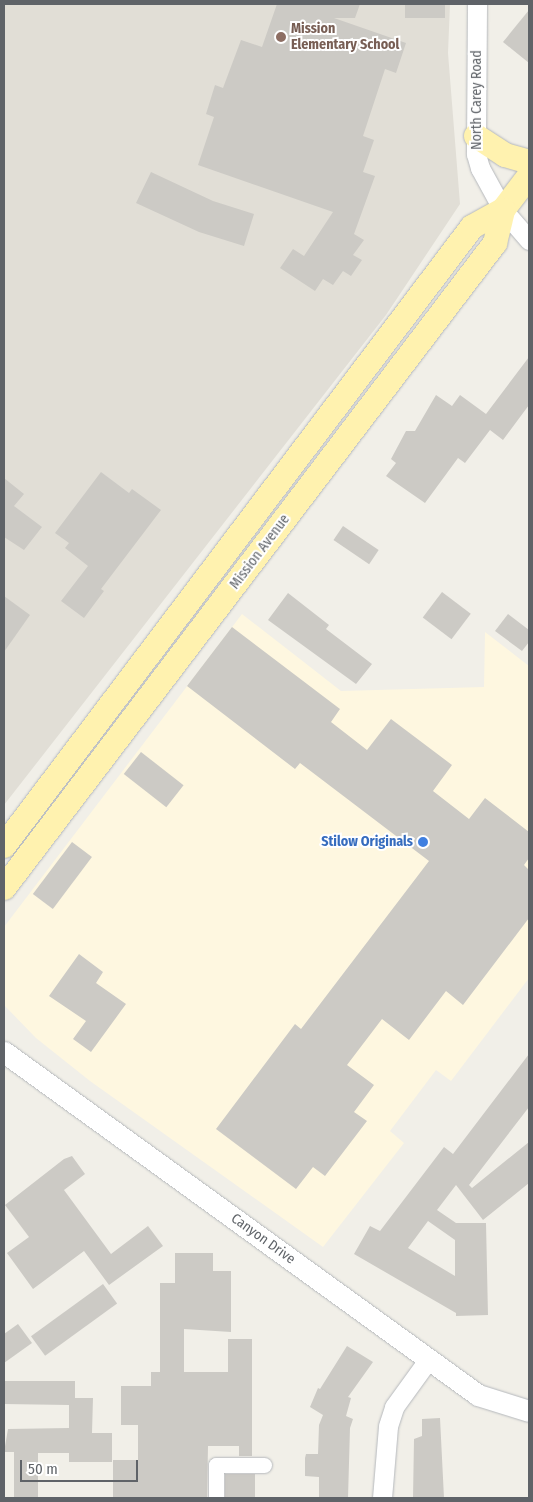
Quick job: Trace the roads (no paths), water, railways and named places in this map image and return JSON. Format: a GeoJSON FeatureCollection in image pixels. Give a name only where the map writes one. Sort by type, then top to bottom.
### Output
{"type":"FeatureCollection","features":[{"type":"Feature","properties":{"kind":"main road"},"geometry":{"type":"LineString","coordinates":[[476,136],[504,156],[529,162]]}},
{"type":"Feature","properties":{"kind":"main road","name":"Mission Avenue"},"geometry":{"type":"LineString","coordinates":[[4,888],[495,243],[503,210],[529,176]]}},
{"type":"Feature","properties":{"kind":"main road","name":"Mission Avenue"},"geometry":{"type":"LineString","coordinates":[[4,846],[472,227],[503,210]]}},
{"type":"Feature","properties":{"kind":"main road","name":"Canyon Drive"},"geometry":{"type":"LineString","coordinates":[[4,1052],[478,1395],[529,1412]]}},
{"type":"Feature","properties":{"kind":"street","name":"North Carey Road"},"geometry":{"type":"LineString","coordinates":[[476,4],[476,136],[480,168],[503,210],[529,240]]}},
{"type":"Feature","properties":{"kind":"street"},"geometry":{"type":"LineString","coordinates":[[382,1498],[388,1426],[394,1407],[428,1360]]}},
{"type":"Feature","properties":{"kind":"street"},"geometry":{"type":"LineString","coordinates":[[216,1498],[216,1466],[264,1465]]}},
{"type":"Feature","properties":{"kind":"place","name":"Mission Elementary School"},"geometry":{"type":"Point","coordinates":[281,37]}},
{"type":"Feature","properties":{"kind":"place","name":"Stilow Originals"},"geometry":{"type":"Point","coordinates":[423,842]}}]}
